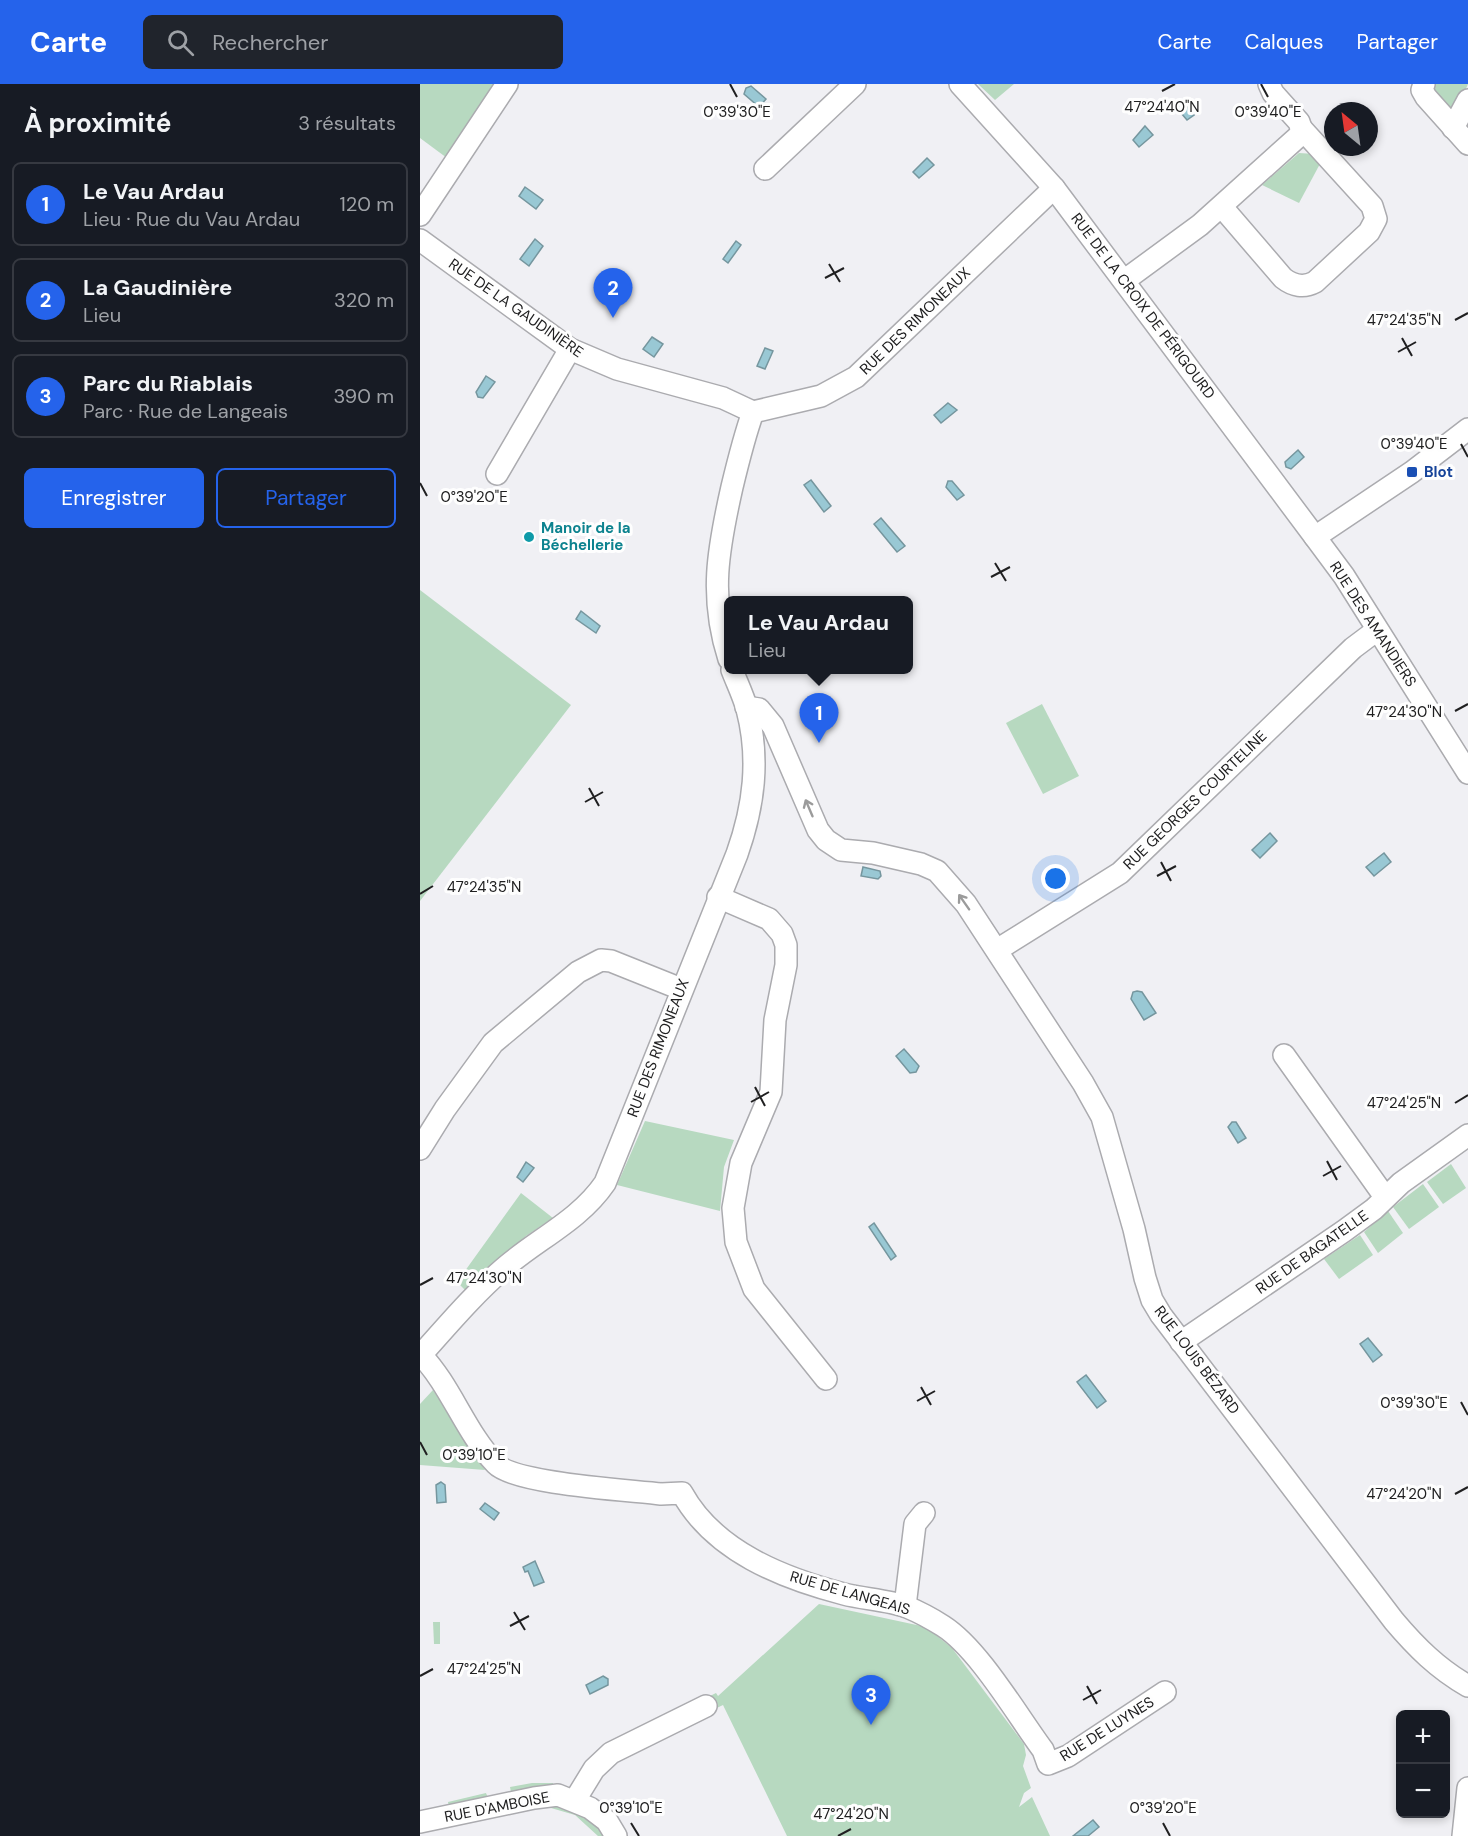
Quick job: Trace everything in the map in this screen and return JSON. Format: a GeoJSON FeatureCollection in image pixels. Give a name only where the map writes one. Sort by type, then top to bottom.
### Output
{"type":"FeatureCollection","features":[{"type":"Feature","properties":{"kind":"street"},"geometry":{"type":"LineString","coordinates":[[420,214],[507,84]]}},
{"type":"Feature","properties":{"kind":"street"},"geometry":{"type":"LineString","coordinates":[[765,169],[855,84]]}},
{"type":"Feature","properties":{"kind":"street","name":"RUE DE LA CROIX DE PÉRIGOURD"},"geometry":{"type":"LineString","coordinates":[[960,84],[1054,188],[1315,537]]}},
{"type":"Feature","properties":{"kind":"street"},"geometry":{"type":"LineString","coordinates":[[1222,207],[1283,278],[1295,285],[1305,286],[1315,282],[1369,232],[1376,219],[1372,206],[1302,128],[1273,93],[1269,84]]}},
{"type":"Feature","properties":{"kind":"street"},"geometry":{"type":"LineString","coordinates":[[1424,84],[1422,90],[1426,97],[1468,144]]}},
{"type":"Feature","properties":{"kind":"street"},"geometry":{"type":"LineString","coordinates":[[1453,128],[1468,99]]}},
{"type":"Feature","properties":{"kind":"street"},"geometry":{"type":"LineString","coordinates":[[1125,280],[1181,241],[1222,207],[1300,135],[1302,128]]}},
{"type":"Feature","properties":{"kind":"street","name":"RUE DES RIMONEAUX"},"geometry":{"type":"LineString","coordinates":[[753,412],[821,396],[856,377],[1054,188]]}},
{"type":"Feature","properties":{"kind":"street","name":"RUE DE LA GAUDINIÈRE"},"geometry":{"type":"LineString","coordinates":[[420,240],[570,349],[617,369],[723,398],[753,412]]}},
{"type":"Feature","properties":{"kind":"street"},"geometry":{"type":"LineString","coordinates":[[497,474],[570,349]]}},
{"type":"Feature","properties":{"kind":"street"},"geometry":{"type":"LineString","coordinates":[[724,638],[716,589],[717,560],[744,435],[753,412]]}},
{"type":"Feature","properties":{"kind":"street"},"geometry":{"type":"LineString","coordinates":[[1315,537],[1412,472],[1468,429]]}},
{"type":"Feature","properties":{"kind":"street","name":"RUE DES AMANDIERS"},"geometry":{"type":"LineString","coordinates":[[1315,537],[1468,772]]}},
{"type":"Feature","properties":{"kind":"street","name":"RUE GEORGES COURTELINE"},"geometry":{"type":"LineString","coordinates":[[997,950],[1120,873],[1346,654],[1377,630]]}},
{"type":"Feature","properties":{"kind":"street","name":"RUE DES RIMONEAUX"},"geometry":{"type":"LineString","coordinates":[[421,1355],[503,1269],[582,1211],[605,1183],[681,988],[737,854],[752,804],[755,771],[746,707],[734,674]]}},
{"type":"Feature","properties":{"kind":"street","name":"RUE LOUIS BÉZARD"},"geometry":{"type":"LineString","coordinates":[[746,707],[759,710],[773,726],[818,830],[826,840],[841,850],[873,853],[921,864],[937,871],[952,885],[997,950],[1102,1117],[1152,1300],[1181,1342],[1415,1647],[1447,1674],[1468,1686]]}},
{"type":"Feature","properties":{"kind":"street"},"geometry":{"type":"LineString","coordinates":[[718,897],[769,919],[782,934],[786,945],[786,965],[775,1020],[771,1092],[767,1107],[741,1163],[733,1208],[736,1242],[754,1288],[826,1379]]}},
{"type":"Feature","properties":{"kind":"street"},"geometry":{"type":"LineString","coordinates":[[420,1149],[445,1109],[493,1043],[578,972],[601,960],[611,961],[681,988]]}},
{"type":"Feature","properties":{"kind":"street"},"geometry":{"type":"LineString","coordinates":[[1284,1055],[1385,1197]]}},
{"type":"Feature","properties":{"kind":"street","name":"RUE DE BAGATELLE"},"geometry":{"type":"LineString","coordinates":[[1181,1342],[1344,1231],[1468,1135]]}},
{"type":"Feature","properties":{"kind":"street","name":"RUE DE LANGEAIS"},"geometry":{"type":"LineString","coordinates":[[421,1355],[482,1445],[497,1465],[508,1473],[531,1478],[661,1494],[682,1493],[694,1514],[723,1541],[762,1564],[817,1587],[876,1602],[905,1606],[945,1628],[966,1645],[1043,1750],[1048,1764]]}},
{"type":"Feature","properties":{"kind":"street"},"geometry":{"type":"LineString","coordinates":[[905,1606],[915,1524],[924,1513]]}},
{"type":"Feature","properties":{"kind":"street","name":"RUE DE LUYNES"},"geometry":{"type":"LineString","coordinates":[[1048,1764],[1068,1756],[1165,1692]]}},
{"type":"Feature","properties":{"kind":"street"},"geometry":{"type":"LineString","coordinates":[[574,1800],[594,1769],[611,1753],[706,1706]]}},
{"type":"Feature","properties":{"kind":"street"},"geometry":{"type":"LineString","coordinates":[[1463,1836],[1468,1788]]}},
{"type":"Feature","properties":{"kind":"street","name":"RUE D'AMBOISE"},"geometry":{"type":"LineString","coordinates":[[420,1822],[534,1798],[558,1796],[574,1800],[590,1808],[607,1821],[616,1836]]}},
{"type":"Feature","properties":{"kind":"green space"},"geometry":{"type":"Polygon","coordinates":[[[420,84],[497,84],[447,158],[420,138],[420,84]]]}},
{"type":"Feature","properties":{"kind":"green space"},"geometry":{"type":"Polygon","coordinates":[[[978,84],[1014,84],[995,100],[978,84]]]}},
{"type":"Feature","properties":{"kind":"green space"},"geometry":{"type":"Polygon","coordinates":[[[1430,84],[1468,84],[1454,116],[1449,116],[1430,84]]]}},
{"type":"Feature","properties":{"kind":"green space"},"geometry":{"type":"Polygon","coordinates":[[[1299,153],[1315,154],[1321,162],[1299,203],[1262,185],[1299,153]]]}},
{"type":"Feature","properties":{"kind":"green space"},"geometry":{"type":"Polygon","coordinates":[[[420,590],[571,705],[420,901],[420,590]]]}},
{"type":"Feature","properties":{"kind":"green space"},"geometry":{"type":"Polygon","coordinates":[[[1042,704],[1079,776],[1043,794],[1006,723],[1042,704]]]}},
{"type":"Feature","properties":{"kind":"green space"},"geometry":{"type":"Polygon","coordinates":[[[645,1121],[734,1140],[724,1167],[720,1211],[617,1185],[645,1121]]]}},
{"type":"Feature","properties":{"kind":"green space"},"geometry":{"type":"Polygon","coordinates":[[[1451,1164],[1466,1188],[1443,1204],[1427,1182],[1451,1164]]]}},
{"type":"Feature","properties":{"kind":"green space"},"geometry":{"type":"Polygon","coordinates":[[[1423,1184],[1439,1207],[1409,1229],[1393,1207],[1423,1184]]]}},
{"type":"Feature","properties":{"kind":"green space"},"geometry":{"type":"Polygon","coordinates":[[[521,1193],[553,1218],[526,1236],[465,1290],[457,1282],[521,1193]]]}},
{"type":"Feature","properties":{"kind":"green space"},"geometry":{"type":"Polygon","coordinates":[[[1388,1211],[1403,1233],[1378,1253],[1364,1232],[1388,1211]]]}},
{"type":"Feature","properties":{"kind":"green space"},"geometry":{"type":"Polygon","coordinates":[[[1360,1235],[1373,1255],[1339,1279],[1324,1259],[1360,1235]]]}},
{"type":"Feature","properties":{"kind":"green space"},"geometry":{"type":"Polygon","coordinates":[[[433,1390],[485,1470],[420,1465],[420,1404],[433,1390]]]}},
{"type":"Feature","properties":{"kind":"green space"},"geometry":{"type":"Polygon","coordinates":[[[819,1604],[926,1627],[952,1648],[1024,1744],[1026,1755],[1023,1766],[1031,1788],[1024,1793],[1019,1807],[1032,1797],[1050,1836],[787,1836],[723,1705],[696,1718],[690,1706],[716,1693],[718,1696],[819,1604]]]}},
{"type":"Feature","properties":{"kind":"green space"},"geometry":{"type":"Polygon","coordinates":[[[433,1622],[440,1622],[440,1644],[434,1644],[433,1622]]]}},
{"type":"Feature","properties":{"kind":"green space"},"geometry":{"type":"Polygon","coordinates":[[[532,1783],[553,1783],[553,1787],[533,1787],[511,1792],[510,1787],[532,1783]]]}},
{"type":"Feature","properties":{"kind":"green space"},"geometry":{"type":"Polygon","coordinates":[[[486,1793],[488,1798],[449,1807],[448,1802],[486,1793]]]}},
{"type":"Feature","properties":{"kind":"green space"},"geometry":{"type":"Polygon","coordinates":[[[552,1801],[588,1814],[609,1836],[598,1836],[575,1815],[551,1808],[552,1801]]]}},
{"type":"Feature","properties":{"kind":"water"},"geometry":{"type":"Polygon","coordinates":[[[751,86],[766,99],[759,107],[744,94],[746,88],[751,86]]]}},
{"type":"Feature","properties":{"kind":"water"},"geometry":{"type":"Polygon","coordinates":[[[1182,101],[1194,115],[1187,120],[1176,107],[1178,102],[1182,101]]]}},
{"type":"Feature","properties":{"kind":"water"},"geometry":{"type":"Polygon","coordinates":[[[1145,126],[1153,135],[1139,147],[1133,140],[1145,126]]]}},
{"type":"Feature","properties":{"kind":"water"},"geometry":{"type":"Polygon","coordinates":[[[927,158],[934,165],[919,178],[913,172],[927,158]]]}},
{"type":"Feature","properties":{"kind":"water"},"geometry":{"type":"Polygon","coordinates":[[[525,187],[543,200],[536,209],[519,196],[525,187]]]}},
{"type":"Feature","properties":{"kind":"water"},"geometry":{"type":"Polygon","coordinates":[[[535,239],[543,246],[529,266],[520,259],[535,239]]]}},
{"type":"Feature","properties":{"kind":"water"},"geometry":{"type":"Polygon","coordinates":[[[736,241],[741,245],[728,263],[723,259],[736,241]]]}},
{"type":"Feature","properties":{"kind":"water"},"geometry":{"type":"Polygon","coordinates":[[[652,337],[663,344],[654,357],[643,349],[652,337]]]}},
{"type":"Feature","properties":{"kind":"water"},"geometry":{"type":"Polygon","coordinates":[[[765,348],[773,351],[765,369],[757,366],[765,348]]]}},
{"type":"Feature","properties":{"kind":"water"},"geometry":{"type":"Polygon","coordinates":[[[486,376],[495,382],[483,398],[478,397],[476,392],[486,376]]]}},
{"type":"Feature","properties":{"kind":"water"},"geometry":{"type":"Polygon","coordinates":[[[948,403],[957,410],[941,423],[934,415],[948,403]]]}},
{"type":"Feature","properties":{"kind":"water"},"geometry":{"type":"Polygon","coordinates":[[[1298,450],[1304,457],[1291,469],[1286,467],[1285,462],[1298,450]]]}},
{"type":"Feature","properties":{"kind":"water"},"geometry":{"type":"Polygon","coordinates":[[[811,480],[831,506],[824,512],[804,485],[811,480]]]}},
{"type":"Feature","properties":{"kind":"water"},"geometry":{"type":"Polygon","coordinates":[[[948,481],[952,481],[964,495],[957,500],[946,487],[948,481]]]}},
{"type":"Feature","properties":{"kind":"water"},"geometry":{"type":"Polygon","coordinates":[[[881,518],[905,546],[897,552],[874,524],[881,518]]]}},
{"type":"Feature","properties":{"kind":"water"},"geometry":{"type":"Polygon","coordinates":[[[581,611],[600,626],[596,633],[576,619],[581,611]]]}},
{"type":"Feature","properties":{"kind":"water"},"geometry":{"type":"Polygon","coordinates":[[[1270,833],[1277,841],[1260,858],[1252,850],[1270,833]]]}},
{"type":"Feature","properties":{"kind":"water"},"geometry":{"type":"Polygon","coordinates":[[[1384,853],[1391,862],[1374,876],[1366,867],[1384,853]]]}},
{"type":"Feature","properties":{"kind":"water"},"geometry":{"type":"Polygon","coordinates":[[[863,867],[880,871],[881,876],[878,879],[861,876],[863,867]]]}},
{"type":"Feature","properties":{"kind":"water"},"geometry":{"type":"Polygon","coordinates":[[[1133,992],[1142,992],[1156,1013],[1144,1020],[1131,999],[1133,992]]]}},
{"type":"Feature","properties":{"kind":"water"},"geometry":{"type":"Polygon","coordinates":[[[904,1049],[919,1066],[916,1072],[910,1073],[896,1056],[904,1049]]]}},
{"type":"Feature","properties":{"kind":"water"},"geometry":{"type":"Polygon","coordinates":[[[1232,1122],[1236,1122],[1246,1138],[1238,1143],[1228,1127],[1232,1122]]]}},
{"type":"Feature","properties":{"kind":"water"},"geometry":{"type":"Polygon","coordinates":[[[526,1162],[534,1168],[523,1182],[517,1177],[526,1162]]]}},
{"type":"Feature","properties":{"kind":"water"},"geometry":{"type":"Polygon","coordinates":[[[874,1223],[896,1256],[891,1260],[869,1227],[874,1223]]]}},
{"type":"Feature","properties":{"kind":"water"},"geometry":{"type":"Polygon","coordinates":[[[1368,1338],[1382,1355],[1373,1362],[1360,1344],[1368,1338]]]}},
{"type":"Feature","properties":{"kind":"water"},"geometry":{"type":"Polygon","coordinates":[[[1086,1375],[1106,1401],[1097,1408],[1077,1382],[1086,1375]]]}},
{"type":"Feature","properties":{"kind":"water"},"geometry":{"type":"Polygon","coordinates":[[[441,1482],[445,1485],[446,1502],[437,1503],[436,1485],[441,1482]]]}},
{"type":"Feature","properties":{"kind":"water"},"geometry":{"type":"Polygon","coordinates":[[[485,1503],[499,1513],[494,1520],[480,1509],[485,1503]]]}},
{"type":"Feature","properties":{"kind":"water"},"geometry":{"type":"Polygon","coordinates":[[[535,1561],[544,1582],[534,1586],[528,1571],[525,1572],[523,1567],[535,1561]]]}},
{"type":"Feature","properties":{"kind":"water"},"geometry":{"type":"Polygon","coordinates":[[[603,1676],[608,1679],[608,1685],[590,1694],[586,1685],[603,1676]]]}},
{"type":"Feature","properties":{"kind":"water"},"geometry":{"type":"Polygon","coordinates":[[[1093,1820],[1099,1827],[1088,1836],[1073,1836],[1093,1820]]]}},
{"type":"Feature","properties":{"kind":"place","name":"La Gaudinière"},"geometry":{"type":"Point","coordinates":[613,318]}},
{"type":"Feature","properties":{"kind":"place","name":"Blot"},"geometry":{"type":"Point","coordinates":[1412,472]}},
{"type":"Feature","properties":{"kind":"place","name":"Manoir de la Béchellerie"},"geometry":{"type":"Point","coordinates":[529,537]}},
{"type":"Feature","properties":{"kind":"place","name":"Le Vau Ardau"},"geometry":{"type":"Point","coordinates":[819,743]}},
{"type":"Feature","properties":{"kind":"place","name":"Parc du Riablais"},"geometry":{"type":"Point","coordinates":[871,1725]}}]}
